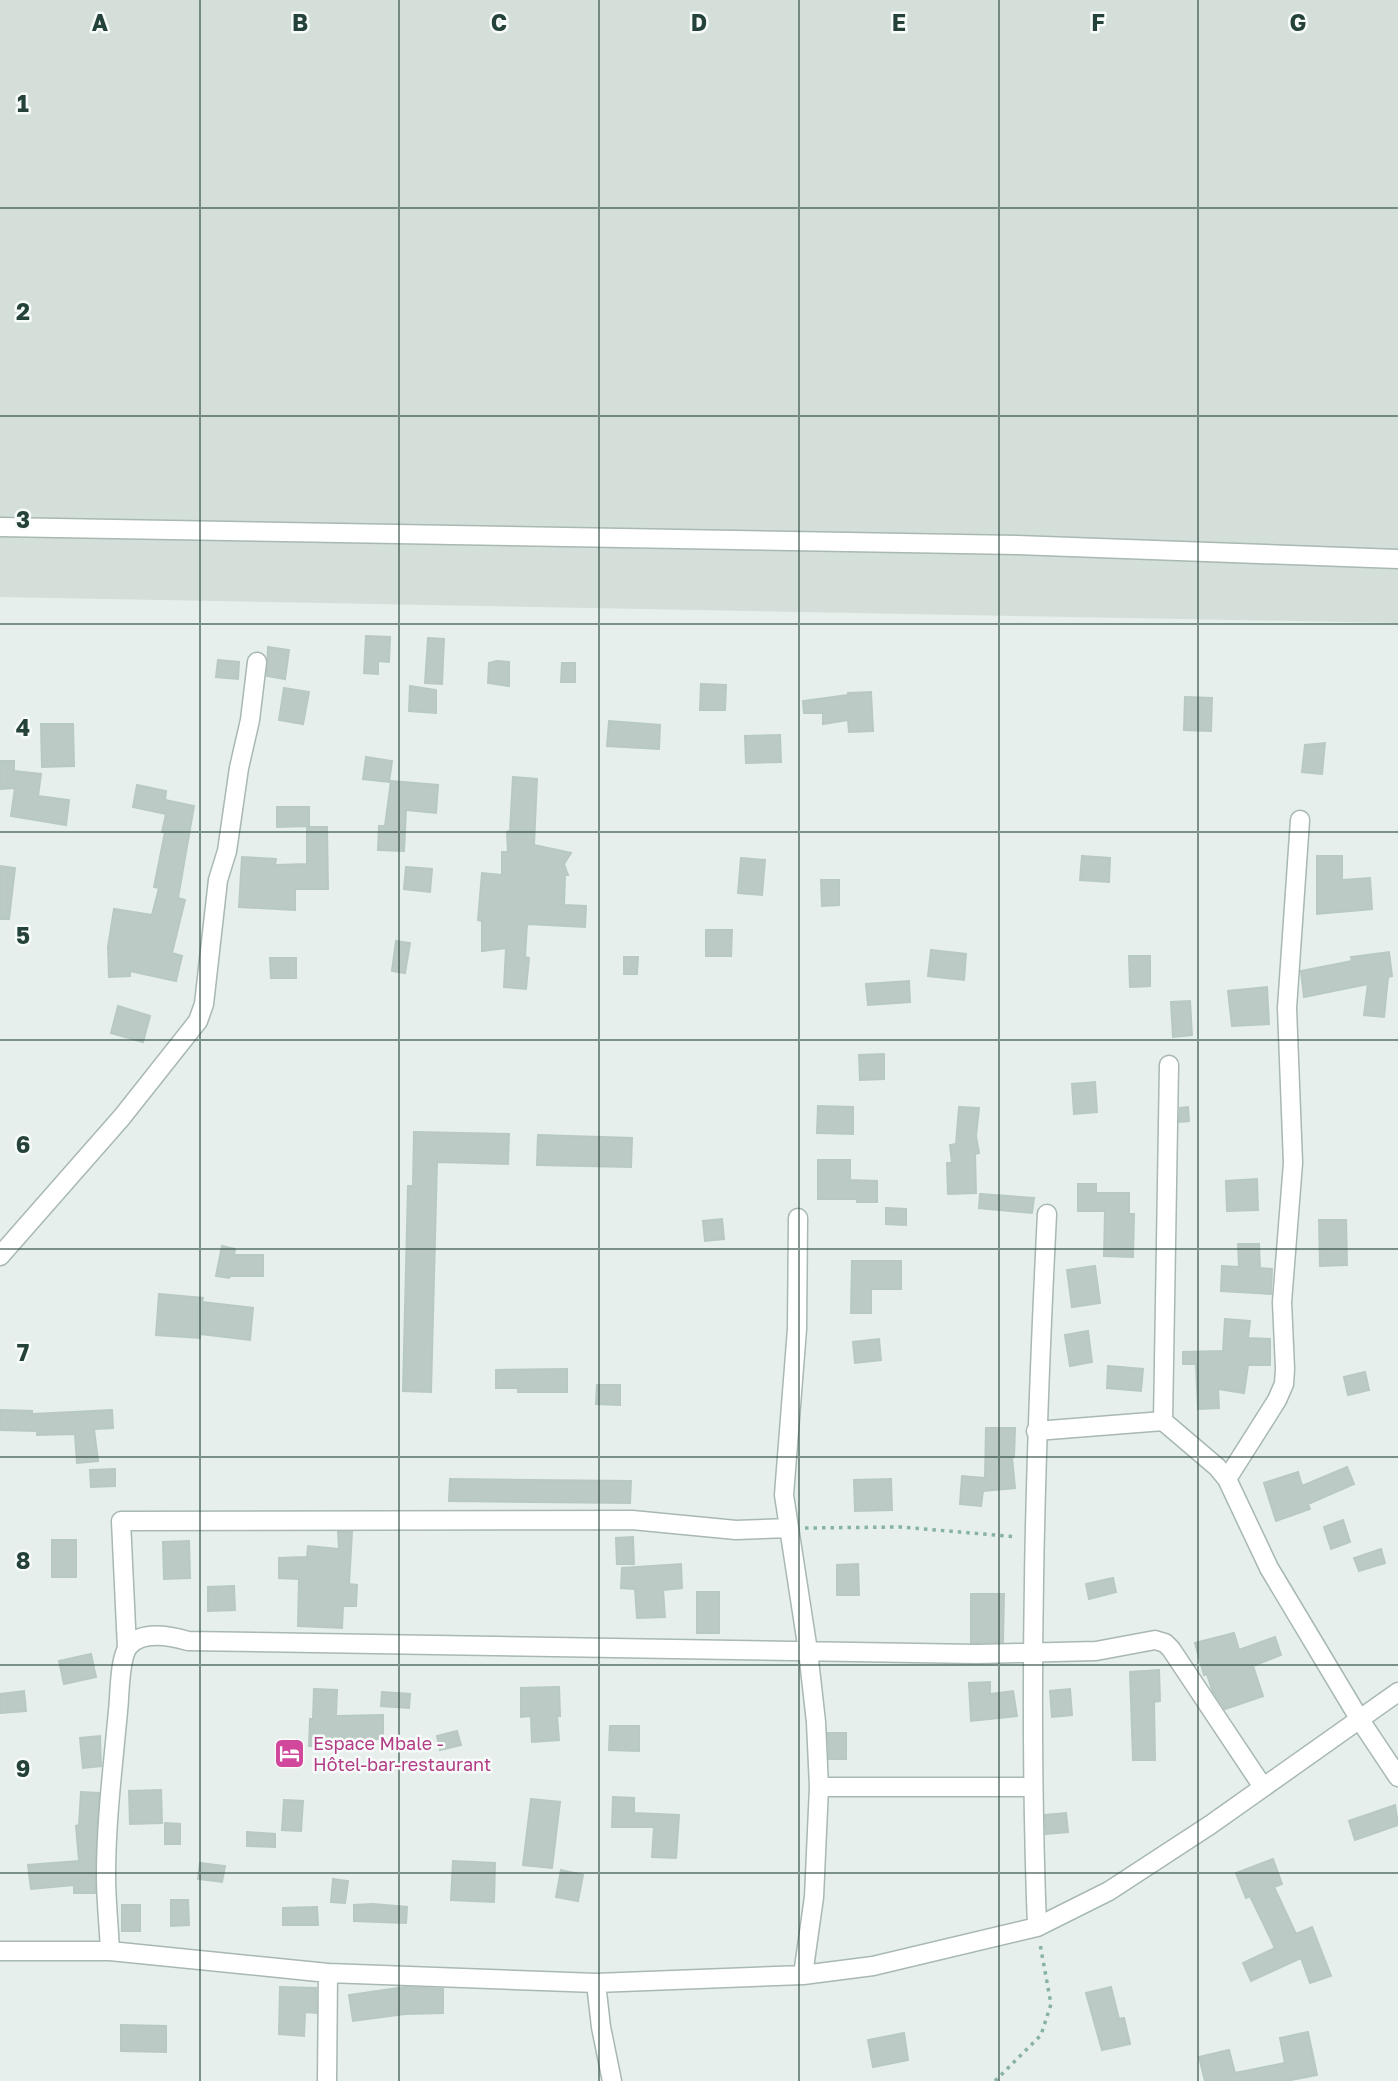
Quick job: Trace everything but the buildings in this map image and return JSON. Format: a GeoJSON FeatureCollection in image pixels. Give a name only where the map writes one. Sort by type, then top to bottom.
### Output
{"type":"FeatureCollection","features":[{"type":"Feature","properties":{"kind":"street"},"geometry":{"type":"LineString","coordinates":[[0,527],[1017,545],[1398,559]]}},
{"type":"Feature","properties":{"kind":"street"},"geometry":{"type":"LineString","coordinates":[[0,1256],[122,1117],[198,1021],[204,1004],[218,880],[227,851],[239,768],[250,720],[257,662]]}},
{"type":"Feature","properties":{"kind":"street"},"geometry":{"type":"LineString","coordinates":[[1227,1479],[1284,1384],[1282,1302],[1293,1163],[1287,1008],[1300,820]]}},
{"type":"Feature","properties":{"kind":"street"},"geometry":{"type":"LineString","coordinates":[[1163,1421],[1169,1065]]}},
{"type":"Feature","properties":{"kind":"street"},"geometry":{"type":"LineString","coordinates":[[1037,1927],[1032,1787],[1037,1430],[1047,1214]]}},
{"type":"Feature","properties":{"kind":"street"},"geometry":{"type":"LineString","coordinates":[[798,1219],[797,1329],[784,1495],[808,1651],[816,1722],[819,1787],[814,1897],[803,1975]]}},
{"type":"Feature","properties":{"kind":"street"},"geometry":{"type":"LineString","coordinates":[[1037,1430],[1163,1421],[1217,1467],[1227,1479],[1269,1568],[1360,1720],[1398,1777]]}},
{"type":"Feature","properties":{"kind":"street"},"geometry":{"type":"LineString","coordinates":[[110,1951],[106,1877],[109,1810],[123,1661],[127,1648],[121,1521],[632,1520],[736,1530],[789,1528]]}},
{"type":"Feature","properties":{"kind":"street"},"geometry":{"type":"LineString","coordinates":[[127,1648],[139,1638],[156,1636],[202,1641],[876,1654],[1035,1653],[1096,1651],[1155,1640],[1165,1643],[1171,1649],[1264,1787]]}},
{"type":"Feature","properties":{"kind":"street"},"geometry":{"type":"LineString","coordinates":[[0,1951],[110,1951],[328,1973],[596,1983],[803,1975],[873,1966],[1037,1927],[1109,1891],[1264,1787],[1398,1692]]}},
{"type":"Feature","properties":{"kind":"street"},"geometry":{"type":"LineString","coordinates":[[819,1787],[1032,1787]]}},
{"type":"Feature","properties":{"kind":"street"},"geometry":{"type":"LineString","coordinates":[[327,2081],[328,1973]]}},
{"type":"Feature","properties":{"kind":"street"},"geometry":{"type":"LineString","coordinates":[[596,1983],[601,2027],[612,2081]]}},
{"type":"Feature","properties":{"kind":"path"},"geometry":{"type":"LineString","coordinates":[[789,1528],[902,1527],[998,1534],[1036,1540]]}},
{"type":"Feature","properties":{"kind":"path"},"geometry":{"type":"LineString","coordinates":[[995,2081],[1041,2035],[1051,2004],[1037,1927]]}},
{"type":"Feature","properties":{"kind":"shaded area"},"geometry":{"type":"Polygon","coordinates":[[[0,0],[1398,0],[1398,623],[0,597],[0,0]]]}},
{"type":"Feature","properties":{"kind":"place","name":"Espace Mbale - Hôtel-bar-restaurant"},"geometry":{"type":"Point","coordinates":[290,1753]}}]}
